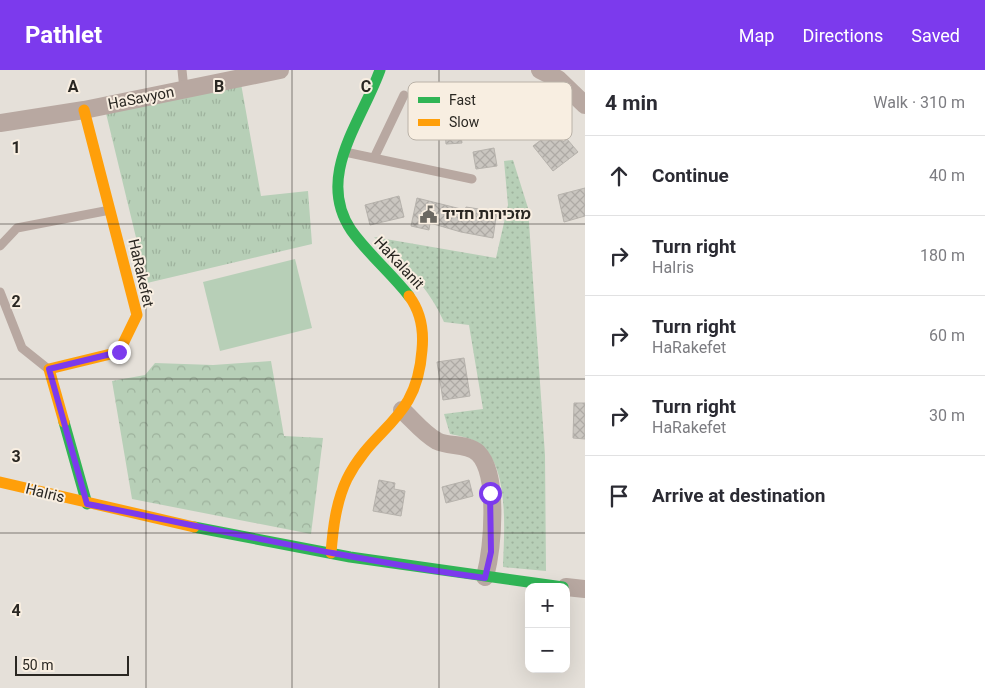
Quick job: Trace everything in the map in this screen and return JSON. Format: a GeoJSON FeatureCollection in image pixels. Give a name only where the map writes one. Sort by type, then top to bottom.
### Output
{"type":"FeatureCollection","features":[{"type":"Feature","properties":{"kind":"street","name":"HaSavyon"},"geometry":{"type":"LineString","coordinates":[[0,123],[84,110],[280,70]]}},
{"type":"Feature","properties":{"kind":"street","name":"HaKalanit"},"geometry":{"type":"LineString","coordinates":[[331,552],[334,518],[347,479],[363,453],[402,410],[417,382],[423,334],[422,319],[410,294],[367,252],[343,213],[337,183],[343,152],[375,86],[380,70]]}},
{"type":"Feature","properties":{"kind":"street"},"geometry":{"type":"LineString","coordinates":[[540,70],[558,78],[562,82]]}},
{"type":"Feature","properties":{"kind":"street"},"geometry":{"type":"LineString","coordinates":[[572,92],[585,105]]}},
{"type":"Feature","properties":{"kind":"street","name":"HaRakefet"},"geometry":{"type":"LineString","coordinates":[[49,369],[119,352],[137,316],[84,110]]}},
{"type":"Feature","properties":{"kind":"street"},"geometry":{"type":"LineString","coordinates":[[49,369],[87,504]]}},
{"type":"Feature","properties":{"kind":"street"},"geometry":{"type":"LineString","coordinates":[[402,410],[437,441],[471,449],[482,460],[487,474],[492,510],[491,552],[485,578]]}},
{"type":"Feature","properties":{"kind":"street","name":"HaIris"},"geometry":{"type":"LineString","coordinates":[[0,482],[87,504],[420,569],[529,583]]}},
{"type":"Feature","properties":{"kind":"street","name":"HaIris"},"geometry":{"type":"LineString","coordinates":[[570,588],[585,589]]}},
{"type":"Feature","properties":{"kind":"lane"},"geometry":{"type":"LineString","coordinates":[[182,70],[184,89]]}},
{"type":"Feature","properties":{"kind":"lane"},"geometry":{"type":"LineString","coordinates":[[374,158],[404,95]]}},
{"type":"Feature","properties":{"kind":"lane"},"geometry":{"type":"LineString","coordinates":[[343,152],[472,179]]}},
{"type":"Feature","properties":{"kind":"lane"},"geometry":{"type":"LineString","coordinates":[[0,246],[17,228],[110,210]]}},
{"type":"Feature","properties":{"kind":"lane"},"geometry":{"type":"LineString","coordinates":[[0,292],[22,348],[49,369]]}},
{"type":"Feature","properties":{"kind":"green space"},"geometry":{"type":"Polygon","coordinates":[[[240,78],[261,196],[308,191],[312,244],[147,283],[104,105],[240,78]]]}},
{"type":"Feature","properties":{"kind":"green space"},"geometry":{"type":"Polygon","coordinates":[[[513,160],[528,208],[545,455],[546,571],[503,567],[503,501],[501,484],[496,468],[490,454],[480,444],[450,434],[444,414],[483,409],[469,325],[444,322],[438,309],[422,286],[405,266],[374,237],[496,258],[508,205],[504,161],[513,160]]]}},
{"type":"Feature","properties":{"kind":"green space"},"geometry":{"type":"Polygon","coordinates":[[[295,259],[312,328],[220,351],[203,282],[295,259]]]}},
{"type":"Feature","properties":{"kind":"green space"},"geometry":{"type":"Polygon","coordinates":[[[271,361],[284,436],[323,438],[311,534],[132,499],[112,381],[145,375],[155,363],[213,365],[271,361]]]}},
{"type":"Feature","properties":{"kind":"building"},"geometry":{"type":"Polygon","coordinates":[[[446,140],[462,140],[462,143],[446,144],[446,140]]]}},
{"type":"Feature","properties":{"kind":"building"},"geometry":{"type":"Polygon","coordinates":[[[541,140],[562,140],[563,142],[568,140],[578,152],[553,171],[533,146],[541,140]]]}},
{"type":"Feature","properties":{"kind":"building"},"geometry":{"type":"Polygon","coordinates":[[[494,148],[497,166],[476,169],[473,152],[494,148]]]}},
{"type":"Feature","properties":{"kind":"building"},"geometry":{"type":"Polygon","coordinates":[[[585,188],[585,216],[564,222],[558,195],[585,188]]]}},
{"type":"Feature","properties":{"kind":"building"},"geometry":{"type":"Polygon","coordinates":[[[399,196],[404,217],[370,225],[365,205],[399,196]]]}},
{"type":"Feature","properties":{"kind":"building"},"geometry":{"type":"Polygon","coordinates":[[[417,198],[465,210],[466,207],[492,211],[498,210],[497,212],[502,213],[496,217],[493,238],[461,232],[430,223],[429,230],[411,226],[417,198]]]}},
{"type":"Feature","properties":{"kind":"building"},"geometry":{"type":"Polygon","coordinates":[[[464,358],[470,396],[443,400],[437,362],[464,358]]]}},
{"type":"Feature","properties":{"kind":"building"},"geometry":{"type":"Polygon","coordinates":[[[574,403],[585,403],[585,439],[573,438],[574,403]]]}},
{"type":"Feature","properties":{"kind":"building"},"geometry":{"type":"Polygon","coordinates":[[[379,480],[395,483],[394,489],[405,491],[401,516],[373,511],[379,480]]]}},
{"type":"Feature","properties":{"kind":"building"},"geometry":{"type":"Polygon","coordinates":[[[469,480],[473,496],[446,503],[442,487],[469,480]]]}},
{"type":"Feature","properties":{"kind":"traffic: fast"},"geometry":{"type":"LineString","coordinates":[[380,70],[345,149],[338,189],[341,210],[351,230],[409,296]]}},
{"type":"Feature","properties":{"kind":"traffic: fast"},"geometry":{"type":"LineString","coordinates":[[64,422],[87,504]]}},
{"type":"Feature","properties":{"kind":"traffic: fast"},"geometry":{"type":"LineString","coordinates":[[194,527],[350,557],[535,583]]}},
{"type":"Feature","properties":{"kind":"traffic: slow"},"geometry":{"type":"LineString","coordinates":[[64,422],[49,369],[119,352],[137,315],[84,110]]}},
{"type":"Feature","properties":{"kind":"traffic: slow"},"geometry":{"type":"LineString","coordinates":[[331,553],[338,506],[347,479],[369,446],[403,408],[412,393],[418,374],[422,350],[422,328],[419,315],[409,296]]}},
{"type":"Feature","properties":{"kind":"traffic: slow"},"geometry":{"type":"LineString","coordinates":[[0,482],[194,527]]}},
{"type":"Feature","properties":{"kind":"place","name":"מזכירות חדיד"},"geometry":{"type":"Point","coordinates":[428,214]}},
{"type":"Feature","properties":{"kind":"route"},"geometry":{"type":"LineString","coordinates":[[119,352],[49,369],[87,504],[420,569],[485,578],[491,552],[492,510],[490,493]]}}]}
